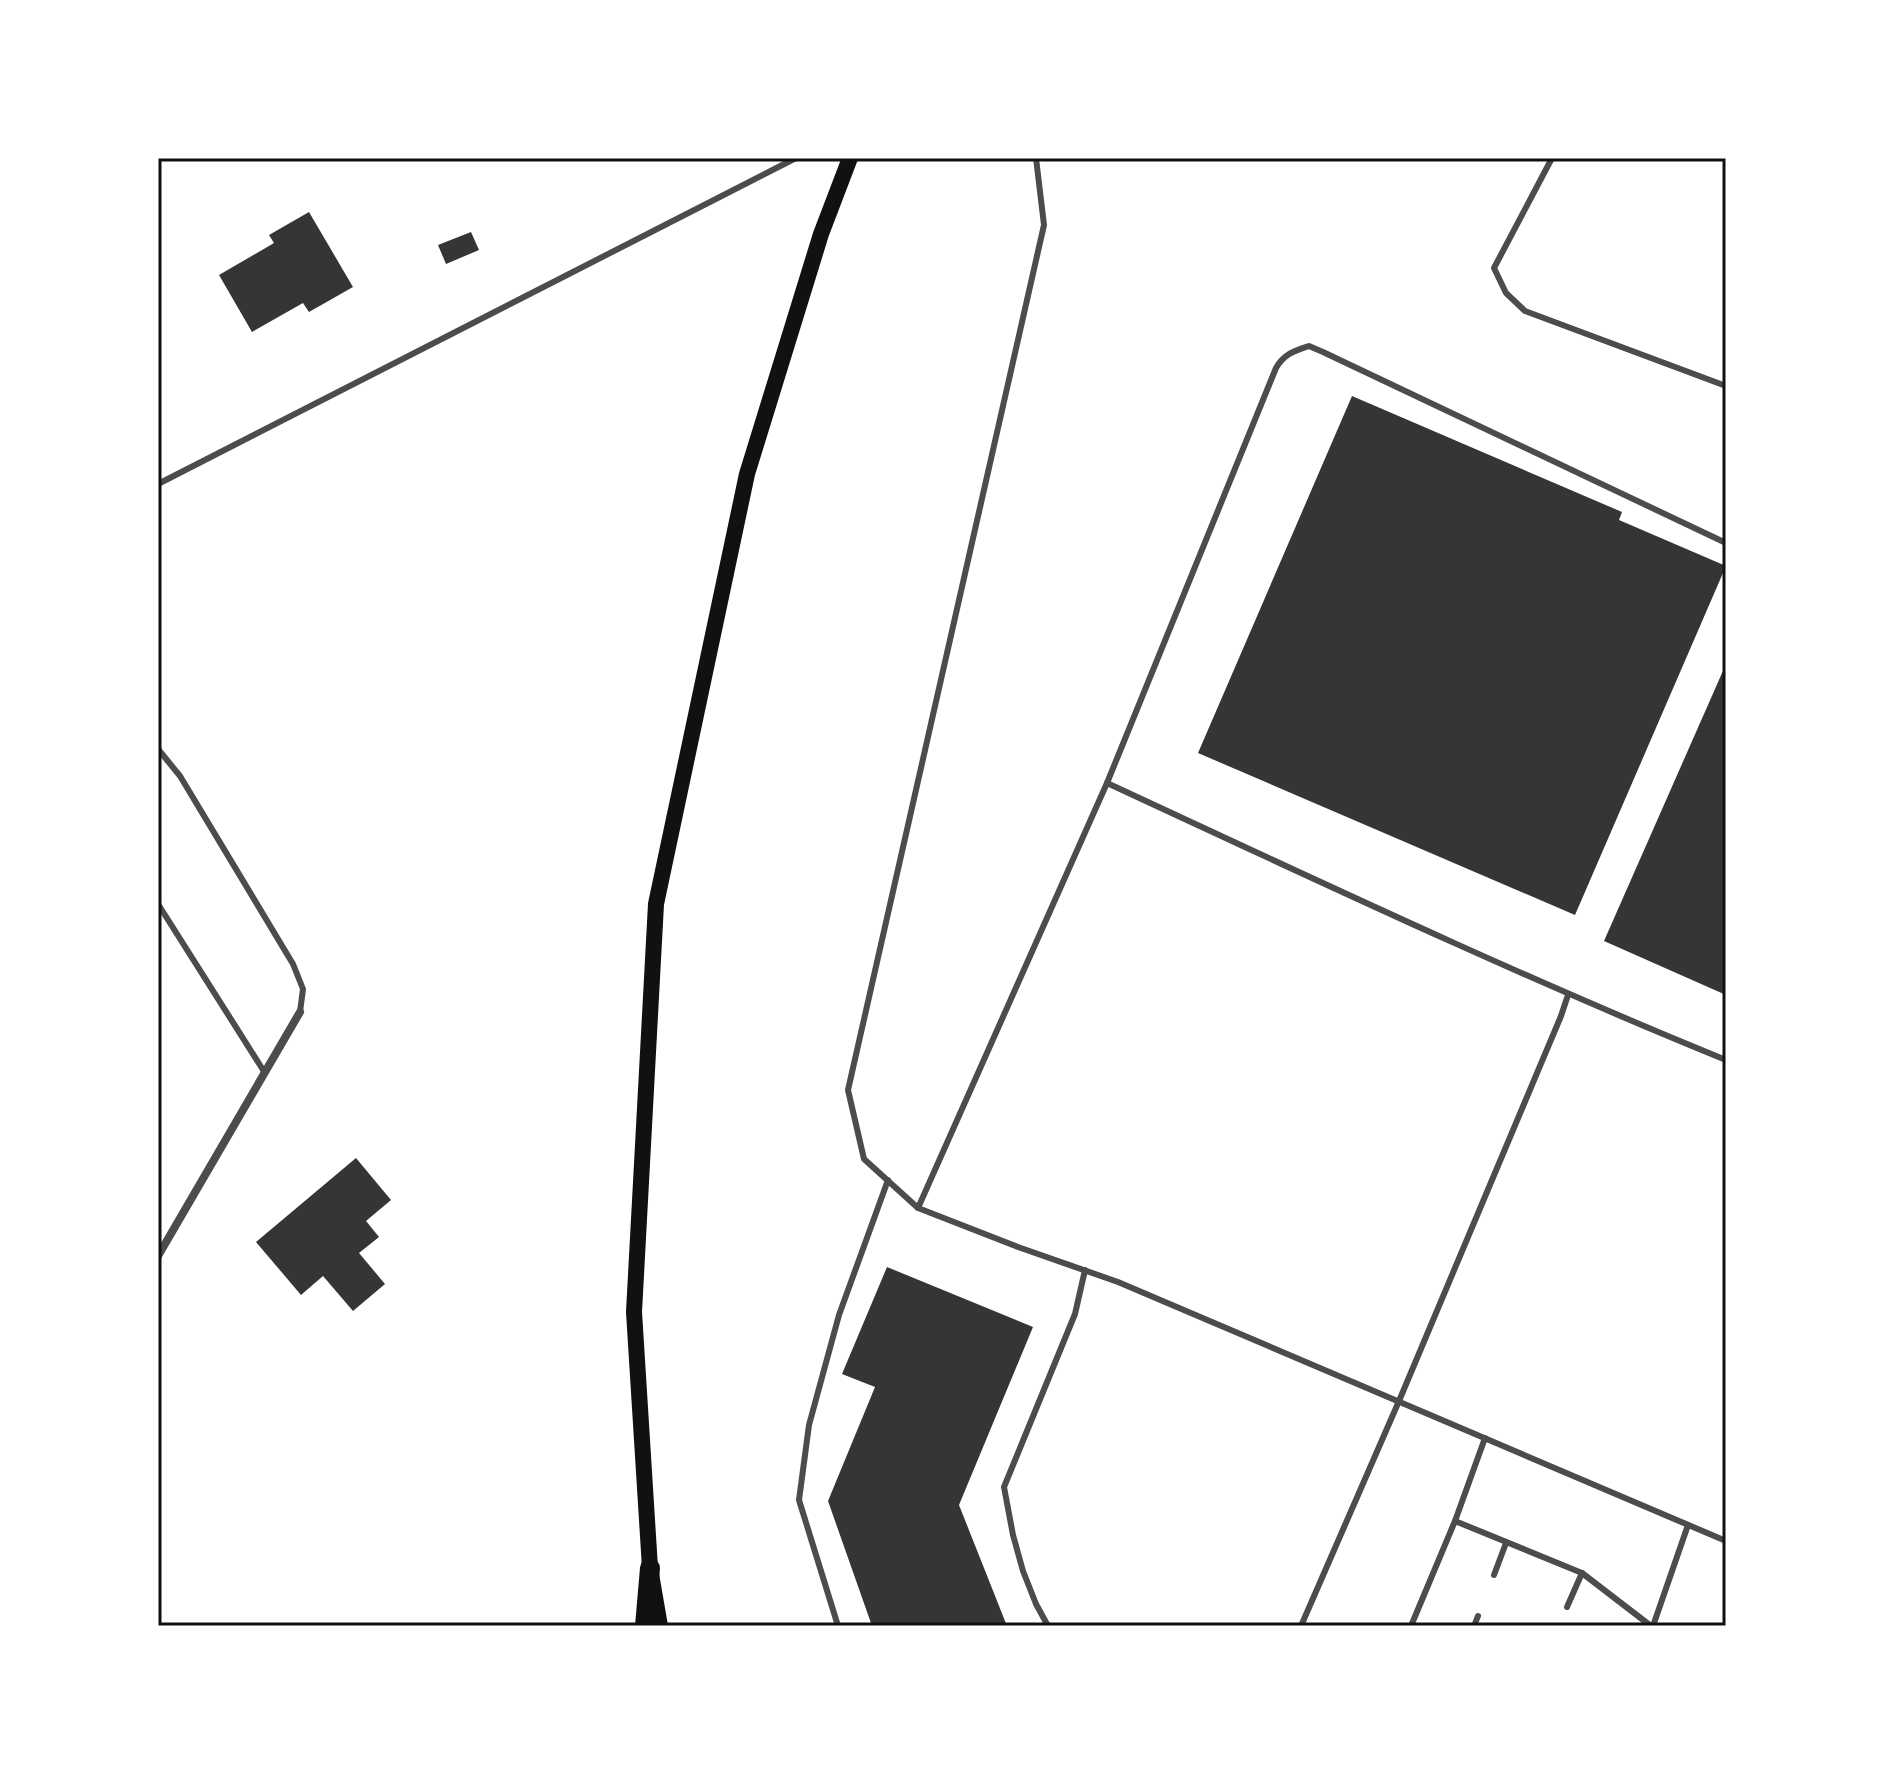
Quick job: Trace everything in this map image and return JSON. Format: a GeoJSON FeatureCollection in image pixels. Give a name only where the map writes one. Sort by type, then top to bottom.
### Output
{"type":"FeatureCollection","features":[{"type":"Feature","properties":{"kind":"main road"},"geometry":{"type":"LineString","coordinates":[[660,1626],[650,1568],[634,1312],[656,904],[747,474],[821,234],[850,158]]}},
{"type":"Feature","properties":{"kind":"main road"},"geometry":{"type":"LineString","coordinates":[[645,1626],[650,1568]]}},
{"type":"Feature","properties":{"kind":"street"},"geometry":{"type":"LineString","coordinates":[[158,1256],[300,1012]]}},
{"type":"Feature","properties":{"kind":"lane"},"geometry":{"type":"LineString","coordinates":[[158,484],[796,158]]}},
{"type":"Feature","properties":{"kind":"lane"},"geometry":{"type":"LineString","coordinates":[[1036,158],[1044,225],[848,1090],[864,1159],[918,1208],[1118,1282],[1726,1541]]}},
{"type":"Feature","properties":{"kind":"lane"},"geometry":{"type":"LineString","coordinates":[[1552,158],[1494,268],[1506,293],[1525,311],[1726,386]]}},
{"type":"Feature","properties":{"kind":"lane"},"geometry":{"type":"LineString","coordinates":[[918,1208],[1107,783],[1282,358],[1309,346],[1726,543]]}},
{"type":"Feature","properties":{"kind":"lane"},"geometry":{"type":"LineString","coordinates":[[158,749],[180,776],[293,964],[303,989],[300,1012]]}},
{"type":"Feature","properties":{"kind":"lane"},"geometry":{"type":"LineString","coordinates":[[1107,783],[1568,995],[1726,1060]]}},
{"type":"Feature","properties":{"kind":"lane"},"geometry":{"type":"LineString","coordinates":[[158,904],[265,1073]]}},
{"type":"Feature","properties":{"kind":"lane"},"geometry":{"type":"LineString","coordinates":[[1301,1626],[1399,1401],[1568,995]]}},
{"type":"Feature","properties":{"kind":"lane"},"geometry":{"type":"LineString","coordinates":[[838,1626],[799,1500],[809,1425],[836,1329],[888,1180]]}},
{"type":"Feature","properties":{"kind":"lane"},"geometry":{"type":"LineString","coordinates":[[1048,1626],[1023,1571],[1004,1487],[1075,1314],[1085,1270]]}},
{"type":"Feature","properties":{"kind":"lane"},"geometry":{"type":"LineString","coordinates":[[1411,1626],[1455,1521],[1485,1438]]}},
{"type":"Feature","properties":{"kind":"lane"},"geometry":{"type":"LineString","coordinates":[[1455,1521],[1582,1573],[1652,1626],[1688,1525]]}},
{"type":"Feature","properties":{"kind":"lane"},"geometry":{"type":"LineString","coordinates":[[1494,1575],[1506,1543]]}},
{"type":"Feature","properties":{"kind":"lane"},"geometry":{"type":"LineString","coordinates":[[1567,1607],[1582,1573]]}},
{"type":"Feature","properties":{"kind":"lane"},"geometry":{"type":"LineString","coordinates":[[1474,1626],[1478,1616]]}},
{"type":"Feature","properties":{"kind":"building"},"geometry":{"type":"Polygon","coordinates":[[[309,212],[353,287],[309,312],[303,303],[252,332],[219,275],[274,243],[269,235],[309,212]]]}},
{"type":"Feature","properties":{"kind":"building"},"geometry":{"type":"Polygon","coordinates":[[[471,232],[479,250],[446,264],[438,245],[471,232]]]}},
{"type":"Feature","properties":{"kind":"building"},"geometry":{"type":"Polygon","coordinates":[[[1352,396],[1622,512],[1619,520],[1726,566],[1575,915],[1198,753],[1352,396]]]}},
{"type":"Feature","properties":{"kind":"building"},"geometry":{"type":"Polygon","coordinates":[[[1726,664],[1726,995],[1604,941],[1726,664]]]}},
{"type":"Feature","properties":{"kind":"building"},"geometry":{"type":"Polygon","coordinates":[[[356,1158],[391,1200],[366,1221],[379,1237],[359,1253],[385,1284],[353,1311],[323,1276],[301,1295],[256,1242],[356,1158]]]}},
{"type":"Feature","properties":{"kind":"building"},"geometry":{"type":"Polygon","coordinates":[[[887,1267],[1033,1327],[959,1505],[1007,1626],[872,1626],[828,1501],[875,1387],[842,1374],[887,1267]]]}}]}
